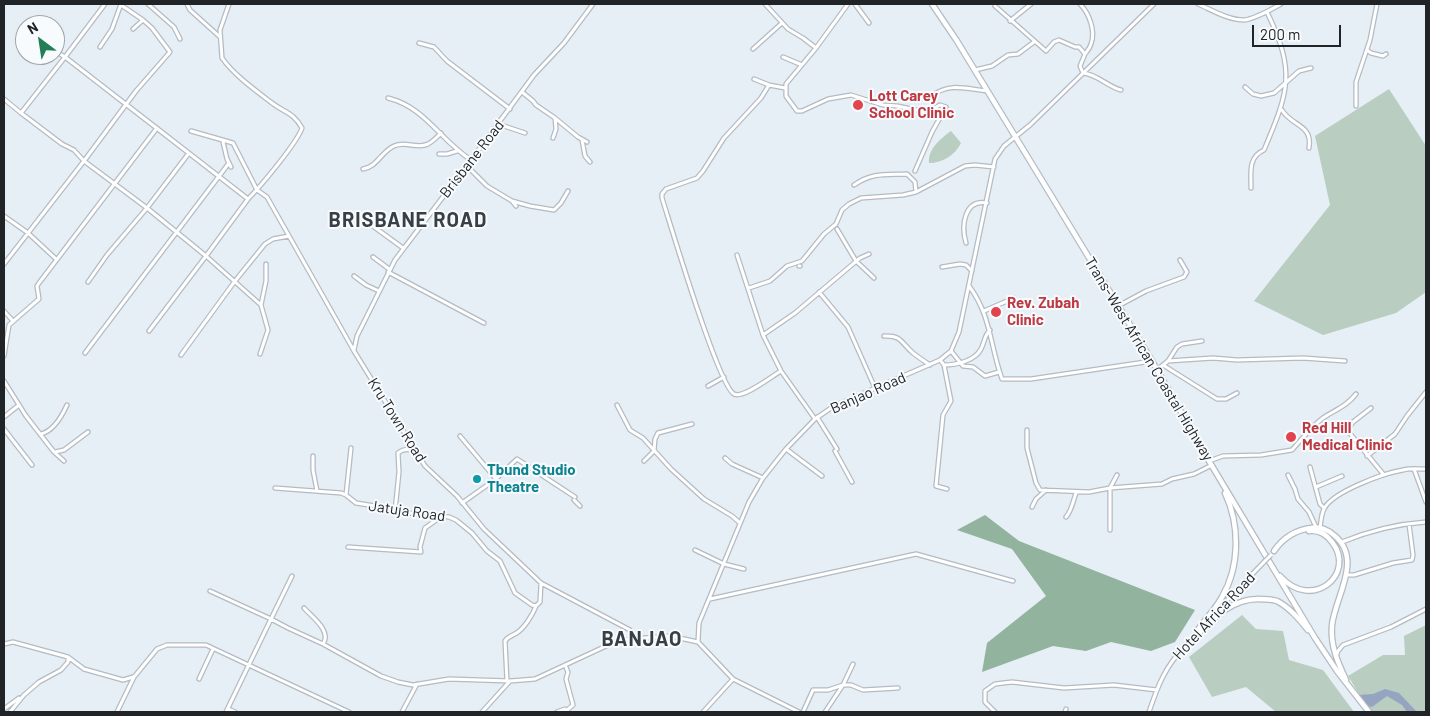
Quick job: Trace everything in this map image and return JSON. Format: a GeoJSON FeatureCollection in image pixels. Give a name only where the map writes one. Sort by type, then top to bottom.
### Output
{"type":"FeatureCollection","features":[{"type":"Feature","properties":{"kind":"highway","name":"Trans-West African Coastal Highway"},"geometry":{"type":"LineString","coordinates":[[932,4],[948,26],[1117,306],[1152,360],[1315,638],[1369,712]]}},
{"type":"Feature","properties":{"kind":"highway"},"geometry":{"type":"LineString","coordinates":[[1197,631],[1225,592],[1236,557],[1236,528],[1233,512],[1212,465]]}},
{"type":"Feature","properties":{"kind":"highway"},"geometry":{"type":"LineString","coordinates":[[1273,553],[1279,544],[1294,532],[1318,528],[1330,532],[1342,542],[1348,561],[1347,575],[1336,606],[1332,626],[1333,645],[1336,658],[1350,688]]}},
{"type":"Feature","properties":{"kind":"highway"},"geometry":{"type":"LineString","coordinates":[[1272,566],[1290,586],[1311,592],[1326,587],[1333,579],[1340,563],[1339,554],[1329,537],[1312,530],[1296,534],[1281,544],[1273,553]]}},
{"type":"Feature","properties":{"kind":"highway"},"geometry":{"type":"LineString","coordinates":[[1185,646],[1223,611],[1240,601],[1252,599],[1278,601],[1290,610],[1315,638]]}},
{"type":"Feature","properties":{"kind":"street"},"geometry":{"type":"LineString","coordinates":[[104,4],[65,57],[248,199]]}},
{"type":"Feature","properties":{"kind":"street"},"geometry":{"type":"LineString","coordinates":[[4,264],[126,104],[170,52],[144,20],[121,4],[112,29],[100,47]]}},
{"type":"Feature","properties":{"kind":"street"},"geometry":{"type":"LineString","coordinates":[[148,4],[174,27],[180,39]]}},
{"type":"Feature","properties":{"kind":"street"},"geometry":{"type":"LineString","coordinates":[[187,4],[190,10],[220,37]]}},
{"type":"Feature","properties":{"kind":"street"},"geometry":{"type":"LineString","coordinates":[[149,331],[248,199],[297,139],[302,128],[296,119],[273,104],[222,58],[220,30],[229,4]]}},
{"type":"Feature","properties":{"kind":"street","name":"Brisbane Road"},"geometry":{"type":"LineString","coordinates":[[354,350],[357,336],[388,270],[402,248],[510,109],[534,75],[564,43],[593,4]]}},
{"type":"Feature","properties":{"kind":"street"},"geometry":{"type":"LineString","coordinates":[[765,4],[788,29],[816,48]]}},
{"type":"Feature","properties":{"kind":"street"},"geometry":{"type":"LineString","coordinates":[[848,4],[816,48],[786,84],[786,96],[798,111],[828,99],[851,95],[883,105],[926,112],[940,105],[946,107],[932,132],[915,171]]}},
{"type":"Feature","properties":{"kind":"street"},"geometry":{"type":"LineString","coordinates":[[855,4],[869,24]]}},
{"type":"Feature","properties":{"kind":"street"},"geometry":{"type":"LineString","coordinates":[[1010,21],[1031,4]]}},
{"type":"Feature","properties":{"kind":"street"},"geometry":{"type":"LineString","coordinates":[[1080,4],[1085,8],[1093,26],[1092,44],[1080,66],[1083,73],[1096,77],[1113,88],[1121,90]]}},
{"type":"Feature","properties":{"kind":"street","name":"Banjao Road"},"geometry":{"type":"LineString","coordinates":[[698,642],[699,623],[749,502],[763,478],[786,449],[816,418],[834,406],[940,360],[951,350],[959,332],[995,159],[999,152],[1154,4]]}},
{"type":"Feature","properties":{"kind":"street"},"geometry":{"type":"LineString","coordinates":[[1198,4],[1223,16],[1245,20],[1267,12],[1281,4]]}},
{"type":"Feature","properties":{"kind":"street"},"geometry":{"type":"LineString","coordinates":[[1356,106],[1356,82],[1370,40],[1377,4]]}},
{"type":"Feature","properties":{"kind":"street"},"geometry":{"type":"LineString","coordinates":[[994,6],[1046,51],[1054,42],[1059,40],[1075,48],[1079,46],[1085,54]]}},
{"type":"Feature","properties":{"kind":"street"},"geometry":{"type":"LineString","coordinates":[[1251,188],[1253,158],[1257,153],[1264,150],[1281,110],[1286,89],[1285,58],[1278,35],[1267,12]]}},
{"type":"Feature","properties":{"kind":"street"},"geometry":{"type":"LineString","coordinates":[[133,29],[144,20]]}},
{"type":"Feature","properties":{"kind":"street"},"geometry":{"type":"LineString","coordinates":[[753,49],[782,23]]}},
{"type":"Feature","properties":{"kind":"street"},"geometry":{"type":"LineString","coordinates":[[975,70],[992,66],[1008,55],[1018,54],[1034,42]]}},
{"type":"Feature","properties":{"kind":"street"},"geometry":{"type":"LineString","coordinates":[[419,43],[434,47],[447,61],[510,109]]}},
{"type":"Feature","properties":{"kind":"street"},"geometry":{"type":"LineString","coordinates":[[1367,50],[1383,56],[1386,54]]}},
{"type":"Feature","properties":{"kind":"street"},"geometry":{"type":"LineString","coordinates":[[783,57],[802,65]]}},
{"type":"Feature","properties":{"kind":"street"},"geometry":{"type":"LineString","coordinates":[[21,113],[59,65]]}},
{"type":"Feature","properties":{"kind":"street"},"geometry":{"type":"LineString","coordinates":[[1245,87],[1253,94],[1262,96],[1274,93],[1300,71],[1311,68]]}},
{"type":"Feature","properties":{"kind":"street"},"geometry":{"type":"LineString","coordinates":[[754,79],[769,85],[785,88]]}},
{"type":"Feature","properties":{"kind":"street"},"geometry":{"type":"LineString","coordinates":[[769,85],[761,98],[724,138],[697,178],[674,185],[662,194],[662,198],[678,252],[718,365],[734,394],[741,395],[781,371]]}},
{"type":"Feature","properties":{"kind":"street"},"geometry":{"type":"LineString","coordinates":[[932,96],[943,88],[956,87],[987,92]]}},
{"type":"Feature","properties":{"kind":"street"},"geometry":{"type":"LineString","coordinates":[[522,92],[536,106],[587,142]]}},
{"type":"Feature","properties":{"kind":"street"},"geometry":{"type":"LineString","coordinates":[[388,98],[398,100],[417,111],[457,151],[471,160]]}},
{"type":"Feature","properties":{"kind":"street"},"geometry":{"type":"LineString","coordinates":[[4,99],[62,144],[74,150],[84,161],[176,231],[261,305]]}},
{"type":"Feature","properties":{"kind":"street"},"geometry":{"type":"LineString","coordinates":[[1281,110],[1290,120],[1304,129],[1311,141],[1309,148]]}},
{"type":"Feature","properties":{"kind":"street"},"geometry":{"type":"LineString","coordinates":[[553,138],[556,129],[555,118]]}},
{"type":"Feature","properties":{"kind":"street"},"geometry":{"type":"LineString","coordinates":[[498,124],[525,133]]}},
{"type":"Feature","properties":{"kind":"street"},"geometry":{"type":"LineString","coordinates":[[4,356],[9,326],[39,299],[37,286],[56,258],[157,128]]}},
{"type":"Feature","properties":{"kind":"street"},"geometry":{"type":"LineString","coordinates":[[85,353],[176,231],[219,176],[230,165],[223,141],[191,131]]}},
{"type":"Feature","properties":{"kind":"street"},"geometry":{"type":"LineString","coordinates":[[363,169],[370,168],[394,146],[405,144],[424,146],[442,135]]}},
{"type":"Feature","properties":{"kind":"street"},"geometry":{"type":"LineString","coordinates":[[582,139],[585,156],[590,162]]}},
{"type":"Feature","properties":{"kind":"street","name":"Kru Town Road"},"geometry":{"type":"LineString","coordinates":[[223,141],[233,143],[257,190],[267,197],[354,350],[425,466],[443,482],[484,529],[540,583],[630,630],[635,639]]}},
{"type":"Feature","properties":{"kind":"street"},"geometry":{"type":"LineString","coordinates":[[439,154],[457,151]]}},
{"type":"Feature","properties":{"kind":"street"},"geometry":{"type":"LineString","coordinates":[[88,282],[188,153]]}},
{"type":"Feature","properties":{"kind":"street"},"geometry":{"type":"LineString","coordinates":[[466,165],[487,186],[512,201],[530,206],[554,210],[568,192]]}},
{"type":"Feature","properties":{"kind":"street"},"geometry":{"type":"LineString","coordinates":[[748,288],[770,281],[787,266],[802,261],[824,234],[836,224],[842,210],[861,198],[916,192],[965,166],[994,167]]}},
{"type":"Feature","properties":{"kind":"street"},"geometry":{"type":"LineString","coordinates":[[854,185],[873,175],[907,174],[915,182],[916,192]]}},
{"type":"Feature","properties":{"kind":"street"},"geometry":{"type":"LineString","coordinates":[[512,201],[516,206]]}},
{"type":"Feature","properties":{"kind":"street"},"geometry":{"type":"LineString","coordinates":[[966,243],[964,236],[967,210],[972,204],[979,201],[986,202]]}},
{"type":"Feature","properties":{"kind":"street"},"geometry":{"type":"LineString","coordinates":[[4,216],[28,233],[56,258]]}},
{"type":"Feature","properties":{"kind":"street"},"geometry":{"type":"LineString","coordinates":[[359,216],[402,248]]}},
{"type":"Feature","properties":{"kind":"street"},"geometry":{"type":"LineString","coordinates":[[837,229],[856,261],[874,278]]}},
{"type":"Feature","properties":{"kind":"street"},"geometry":{"type":"LineString","coordinates":[[181,355],[265,244],[273,239],[289,236]]}},
{"type":"Feature","properties":{"kind":"street"},"geometry":{"type":"LineString","coordinates":[[763,336],[795,313],[856,261],[869,254]]}},
{"type":"Feature","properties":{"kind":"street"},"geometry":{"type":"LineString","coordinates":[[737,255],[763,336],[781,371],[816,418],[836,450],[852,482]]}},
{"type":"Feature","properties":{"kind":"street"},"geometry":{"type":"LineString","coordinates":[[373,257],[388,270],[484,323]]}},
{"type":"Feature","properties":{"kind":"street"},"geometry":{"type":"LineString","coordinates":[[1117,306],[1146,291],[1184,277],[1187,272],[1180,260]]}},
{"type":"Feature","properties":{"kind":"street"},"geometry":{"type":"LineString","coordinates":[[260,354],[268,330],[261,305],[266,281],[266,264]]}},
{"type":"Feature","properties":{"kind":"street"},"geometry":{"type":"LineString","coordinates":[[942,267],[960,264],[966,265],[972,271]]}},
{"type":"Feature","properties":{"kind":"street"},"geometry":{"type":"LineString","coordinates":[[354,276],[366,285],[379,291]]}},
{"type":"Feature","properties":{"kind":"street"},"geometry":{"type":"LineString","coordinates":[[968,286],[984,311],[1002,379],[1031,379],[1152,360]]}},
{"type":"Feature","properties":{"kind":"street"},"geometry":{"type":"LineString","coordinates":[[819,292],[848,327],[875,388]]}},
{"type":"Feature","properties":{"kind":"street"},"geometry":{"type":"LineString","coordinates":[[984,311],[1014,298]]}},
{"type":"Feature","properties":{"kind":"street"},"geometry":{"type":"LineString","coordinates":[[4,311],[13,321]]}},
{"type":"Feature","properties":{"kind":"street"},"geometry":{"type":"LineString","coordinates":[[944,365],[958,365],[976,355],[981,350],[985,335],[990,330]]}},
{"type":"Feature","properties":{"kind":"street"},"geometry":{"type":"LineString","coordinates":[[884,336],[899,338],[912,352],[930,365]]}},
{"type":"Feature","properties":{"kind":"street"},"geometry":{"type":"LineString","coordinates":[[1168,362],[1177,347],[1182,344],[1202,341]]}},
{"type":"Feature","properties":{"kind":"street"},"geometry":{"type":"LineString","coordinates":[[951,350],[963,366],[973,367],[985,376],[999,372]]}},
{"type":"Feature","properties":{"kind":"street"},"geometry":{"type":"LineString","coordinates":[[1157,370],[1168,362],[1213,358],[1237,360],[1303,358],[1345,361]]}},
{"type":"Feature","properties":{"kind":"street"},"geometry":{"type":"LineString","coordinates":[[940,360],[944,365],[951,401],[943,416],[936,486],[947,489]]}},
{"type":"Feature","properties":{"kind":"street"},"geometry":{"type":"LineString","coordinates":[[1163,365],[1217,399],[1226,399],[1237,393]]}},
{"type":"Feature","properties":{"kind":"street"},"geometry":{"type":"LineString","coordinates":[[708,386],[724,377]]}},
{"type":"Feature","properties":{"kind":"street"},"geometry":{"type":"LineString","coordinates":[[4,381],[40,434],[64,461]]}},
{"type":"Feature","properties":{"kind":"street"},"geometry":{"type":"LineString","coordinates":[[1368,456],[1395,434],[1426,392]]}},
{"type":"Feature","properties":{"kind":"street"},"geometry":{"type":"LineString","coordinates":[[1027,430],[1027,448],[1036,483],[1040,490],[1089,492],[1110,488],[1162,484],[1172,479],[1194,474],[1212,465],[1223,456],[1261,455],[1292,450],[1310,428],[1346,404],[1356,394]]}},
{"type":"Feature","properties":{"kind":"street"},"geometry":{"type":"LineString","coordinates":[[4,418],[19,405]]}},
{"type":"Feature","properties":{"kind":"street"},"geometry":{"type":"LineString","coordinates":[[40,434],[49,431],[67,405]]}},
{"type":"Feature","properties":{"kind":"street"},"geometry":{"type":"LineString","coordinates":[[617,405],[630,430],[643,438],[654,452],[704,499],[740,523]]}},
{"type":"Feature","properties":{"kind":"street"},"geometry":{"type":"LineString","coordinates":[[1371,408],[1353,422],[1347,430],[1384,475]]}},
{"type":"Feature","properties":{"kind":"street"},"geometry":{"type":"LineString","coordinates":[[654,452],[654,439],[658,433],[692,424]]}},
{"type":"Feature","properties":{"kind":"street"},"geometry":{"type":"LineString","coordinates":[[4,429],[32,465]]}},
{"type":"Feature","properties":{"kind":"street"},"geometry":{"type":"LineString","coordinates":[[54,452],[64,450],[88,432]]}},
{"type":"Feature","properties":{"kind":"street"},"geometry":{"type":"LineString","coordinates":[[460,436],[496,479]]}},
{"type":"Feature","properties":{"kind":"street"},"geometry":{"type":"LineString","coordinates":[[346,495],[351,448]]}},
{"type":"Feature","properties":{"kind":"street"},"geometry":{"type":"LineString","coordinates":[[395,511],[399,472],[398,453],[407,449],[416,453]]}},
{"type":"Feature","properties":{"kind":"street"},"geometry":{"type":"LineString","coordinates":[[786,449],[822,476]]}},
{"type":"Feature","properties":{"kind":"street"},"geometry":{"type":"LineString","coordinates":[[644,460],[654,452]]}},
{"type":"Feature","properties":{"kind":"street"},"geometry":{"type":"LineString","coordinates":[[313,456],[313,470],[317,491]]}},
{"type":"Feature","properties":{"kind":"street"},"geometry":{"type":"LineString","coordinates":[[725,458],[732,464],[763,478]]}},
{"type":"Feature","properties":{"kind":"street"},"geometry":{"type":"LineString","coordinates":[[462,503],[496,479],[518,459],[574,498],[580,506]]}},
{"type":"Feature","properties":{"kind":"street"},"geometry":{"type":"LineString","coordinates":[[1310,467],[1320,504],[1324,508]]}},
{"type":"Feature","properties":{"kind":"street"},"geometry":{"type":"LineString","coordinates":[[1414,469],[1425,492],[1426,502]]}},
{"type":"Feature","properties":{"kind":"street"},"geometry":{"type":"LineString","coordinates":[[1318,528],[1324,508],[1333,499],[1360,484],[1404,470],[1426,469]]}},
{"type":"Feature","properties":{"kind":"street"},"geometry":{"type":"LineString","coordinates":[[1110,530],[1110,488],[1117,475]]}},
{"type":"Feature","properties":{"kind":"street"},"geometry":{"type":"LineString","coordinates":[[1288,475],[1298,499],[1309,512],[1318,528]]}},
{"type":"Feature","properties":{"kind":"street"},"geometry":{"type":"LineString","coordinates":[[1316,488],[1342,476]]}},
{"type":"Feature","properties":{"kind":"street","name":"Jatuja Road"},"geometry":{"type":"LineString","coordinates":[[275,488],[341,493],[356,504],[395,511],[442,516],[456,520],[472,533],[487,551],[500,561],[515,593],[536,606]]}},
{"type":"Feature","properties":{"kind":"street"},"geometry":{"type":"LineString","coordinates":[[1032,507],[1036,499],[1047,490]]}},
{"type":"Feature","properties":{"kind":"street"},"geometry":{"type":"LineString","coordinates":[[1066,517],[1071,512],[1076,492]]}},
{"type":"Feature","properties":{"kind":"street"},"geometry":{"type":"LineString","coordinates":[[348,547],[421,552],[420,547],[424,528],[442,516]]}},
{"type":"Feature","properties":{"kind":"street"},"geometry":{"type":"LineString","coordinates":[[1342,542],[1384,527],[1426,522]]}},
{"type":"Feature","properties":{"kind":"street"},"geometry":{"type":"LineString","coordinates":[[1347,575],[1354,575],[1413,558],[1409,524]]}},
{"type":"Feature","properties":{"kind":"street"},"geometry":{"type":"LineString","coordinates":[[695,550],[724,564],[744,569]]}},
{"type":"Feature","properties":{"kind":"street","name":"Hotel Africa Road"},"geometry":{"type":"LineString","coordinates":[[1149,712],[1156,690],[1172,659],[1273,553]]}},
{"type":"Feature","properties":{"kind":"street"},"geometry":{"type":"LineString","coordinates":[[709,599],[916,554],[1013,581]]}},
{"type":"Feature","properties":{"kind":"street"},"geometry":{"type":"LineString","coordinates":[[235,712],[227,711],[292,576]]}},
{"type":"Feature","properties":{"kind":"street"},"geometry":{"type":"LineString","coordinates":[[482,712],[508,681],[505,641],[506,638],[518,632],[540,602],[540,583]]}},
{"type":"Feature","properties":{"kind":"street"},"geometry":{"type":"LineString","coordinates":[[210,591],[323,644],[381,676],[398,682],[417,684],[449,680],[508,681],[535,679],[619,640],[670,636],[698,642],[732,679],[799,712]]}},
{"type":"Feature","properties":{"kind":"street"},"geometry":{"type":"LineString","coordinates":[[304,608],[325,631],[326,640],[323,644]]}},
{"type":"Feature","properties":{"kind":"street"},"geometry":{"type":"LineString","coordinates":[[1336,658],[1338,651],[1343,645],[1391,627],[1426,609]]}},
{"type":"Feature","properties":{"kind":"street"},"geometry":{"type":"LineString","coordinates":[[4,644],[13,642],[68,656],[84,669],[123,680],[134,677]]}},
{"type":"Feature","properties":{"kind":"street"},"geometry":{"type":"LineString","coordinates":[[118,712],[134,677],[156,649],[167,645],[206,645],[349,712]]}},
{"type":"Feature","properties":{"kind":"street"},"geometry":{"type":"LineString","coordinates":[[199,679],[213,649]]}},
{"type":"Feature","properties":{"kind":"street"},"geometry":{"type":"LineString","coordinates":[[4,709],[39,682],[61,670],[68,662],[68,656]]}},
{"type":"Feature","properties":{"kind":"street"},"geometry":{"type":"LineString","coordinates":[[825,712],[854,664]]}},
{"type":"Feature","properties":{"kind":"street"},"geometry":{"type":"LineString","coordinates":[[557,712],[565,709],[566,712],[573,705],[566,679],[568,672],[565,665]]}},
{"type":"Feature","properties":{"kind":"street"},"geometry":{"type":"LineString","coordinates":[[702,712],[732,679]]}},
{"type":"Feature","properties":{"kind":"street"},"geometry":{"type":"LineString","coordinates":[[995,712],[985,702],[985,691],[995,684],[1012,682],[1064,688],[1114,685],[1156,690]]}},
{"type":"Feature","properties":{"kind":"street"},"geometry":{"type":"LineString","coordinates":[[402,712],[417,684]]}},
{"type":"Feature","properties":{"kind":"street"},"geometry":{"type":"LineString","coordinates":[[803,712],[813,690],[828,690],[843,685],[850,685],[863,690],[898,688]]}},
{"type":"Feature","properties":{"kind":"street"},"geometry":{"type":"LineString","coordinates":[[10,712],[24,695]]}},
{"type":"Feature","properties":{"kind":"street"},"geometry":{"type":"LineString","coordinates":[[4,703],[11,704]]}},
{"type":"Feature","properties":{"kind":"green space"},"geometry":{"type":"Polygon","coordinates":[[[1389,89],[1426,146],[1426,292],[1396,313],[1323,335],[1254,301],[1330,205],[1315,136],[1389,89]]]}},
{"type":"Feature","properties":{"kind":"green space"},"geometry":{"type":"Polygon","coordinates":[[[951,131],[961,143],[952,155],[944,160],[929,163],[930,153],[939,141],[951,131]]]}},
{"type":"Feature","properties":{"kind":"green space"},"geometry":{"type":"Polygon","coordinates":[[[985,515],[1019,541],[1195,610],[1175,642],[1151,651],[1111,642],[1086,651],[1053,646],[982,672],[987,643],[1046,596],[1012,549],[957,530],[985,515]]]}},
{"type":"Feature","properties":{"kind":"green space"},"geometry":{"type":"Polygon","coordinates":[[[1242,615],[1256,629],[1283,631],[1289,660],[1323,670],[1354,712],[1276,712],[1246,687],[1212,697],[1189,657],[1242,615]]]}},
{"type":"Feature","properties":{"kind":"green space"},"geometry":{"type":"Polygon","coordinates":[[[1426,625],[1426,712],[1370,712],[1348,676],[1383,655],[1405,655],[1404,636],[1426,625]]]}},
{"type":"Feature","properties":{"kind":"water"},"geometry":{"type":"Polygon","coordinates":[[[1385,689],[1399,693],[1417,712],[1407,712],[1402,705],[1387,696],[1372,707],[1365,706],[1358,695],[1373,694],[1385,689]]]}},
{"type":"Feature","properties":{"kind":"place","name":"Lott Carey School Clinic"},"geometry":{"type":"Point","coordinates":[858,105]}},
{"type":"Feature","properties":{"kind":"place","name":"Rev. Zubah Clinic"},"geometry":{"type":"Point","coordinates":[996,312]}},
{"type":"Feature","properties":{"kind":"place","name":"Red Hill Medical Clinic"},"geometry":{"type":"Point","coordinates":[1291,437]}},
{"type":"Feature","properties":{"kind":"place","name":"Tbund Studio Theatre"},"geometry":{"type":"Point","coordinates":[477,479]}},
{"type":"Feature","properties":{"kind":"district","name":"BRISBANE ROAD"},"geometry":{"type":"Point","coordinates":[408,220]}},
{"type":"Feature","properties":{"kind":"district","name":"BANJAO"},"geometry":{"type":"Point","coordinates":[642,639]}}]}
